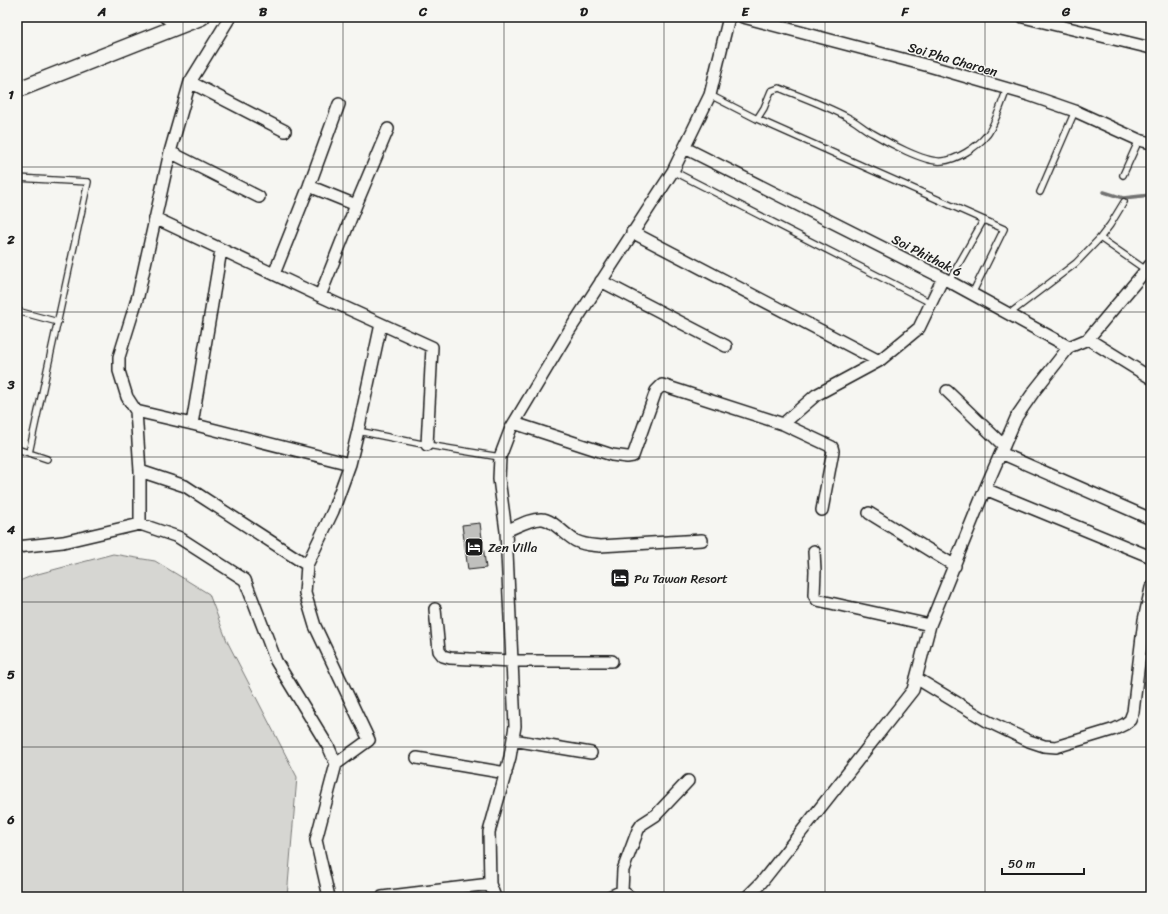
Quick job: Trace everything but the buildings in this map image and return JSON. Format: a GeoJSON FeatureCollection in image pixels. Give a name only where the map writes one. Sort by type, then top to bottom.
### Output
{"type":"FeatureCollection","features":[{"type":"Feature","properties":{"kind":"main road"},"geometry":{"type":"LineString","coordinates":[[17,90],[202,17]]}},
{"type":"Feature","properties":{"kind":"street"},"geometry":{"type":"LineString","coordinates":[[165,17],[180,26]]}},
{"type":"Feature","properties":{"kind":"street"},"geometry":{"type":"LineString","coordinates":[[140,524],[140,470],[136,411],[127,397],[121,378],[119,371],[119,357],[138,296],[170,152],[190,82],[230,17]]}},
{"type":"Feature","properties":{"kind":"street"},"geometry":{"type":"LineString","coordinates":[[495,897],[490,884],[489,832],[506,773],[513,740],[514,726],[506,531],[499,478],[500,457],[514,423],[569,331],[673,171],[685,148],[710,95],[729,17]]}},
{"type":"Feature","properties":{"kind":"street","name":"Soi Pha Charoen"},"geometry":{"type":"LineString","coordinates":[[743,17],[929,66],[1007,89],[1075,111],[1139,140],[1151,143]]}},
{"type":"Feature","properties":{"kind":"street"},"geometry":{"type":"LineString","coordinates":[[1023,17],[1151,48]]}},
{"type":"Feature","properties":{"kind":"street"},"geometry":{"type":"LineString","coordinates":[[190,82],[285,132]]}},
{"type":"Feature","properties":{"kind":"street"},"geometry":{"type":"LineString","coordinates":[[274,274],[309,186],[339,104]]}},
{"type":"Feature","properties":{"kind":"street"},"geometry":{"type":"LineString","coordinates":[[320,296],[388,129]]}},
{"type":"Feature","properties":{"kind":"street","name":"Soi Phithak 6"},"geometry":{"type":"LineString","coordinates":[[685,148],[946,280],[1069,347]]}},
{"type":"Feature","properties":{"kind":"street"},"geometry":{"type":"LineString","coordinates":[[170,152],[259,197]]}},
{"type":"Feature","properties":{"kind":"street"},"geometry":{"type":"LineString","coordinates":[[309,186],[356,206]]}},
{"type":"Feature","properties":{"kind":"street"},"geometry":{"type":"LineString","coordinates":[[155,218],[432,347],[427,446]]}},
{"type":"Feature","properties":{"kind":"street"},"geometry":{"type":"LineString","coordinates":[[632,232],[879,361]]}},
{"type":"Feature","properties":{"kind":"street"},"geometry":{"type":"LineString","coordinates":[[192,424],[221,250]]}},
{"type":"Feature","properties":{"kind":"street"},"geometry":{"type":"LineString","coordinates":[[747,897],[760,883],[913,690],[930,625],[985,489],[1017,416],[1035,390],[1069,347],[1088,339],[1149,267]]}},
{"type":"Feature","properties":{"kind":"street"},"geometry":{"type":"LineString","coordinates":[[783,424],[816,395],[879,361],[919,328],[931,303],[946,280]]}},
{"type":"Feature","properties":{"kind":"street"},"geometry":{"type":"LineString","coordinates":[[601,281],[726,346]]}},
{"type":"Feature","properties":{"kind":"street"},"geometry":{"type":"LineString","coordinates":[[336,764],[369,740],[315,626],[305,593],[306,565],[333,511],[350,464],[380,324]]}},
{"type":"Feature","properties":{"kind":"street"},"geometry":{"type":"LineString","coordinates":[[1088,339],[1151,378]]}},
{"type":"Feature","properties":{"kind":"street"},"geometry":{"type":"LineString","coordinates":[[514,423],[612,455],[627,457],[633,456],[656,391],[662,385],[783,424],[832,447],[833,451],[822,510]]}},
{"type":"Feature","properties":{"kind":"street"},"geometry":{"type":"LineString","coordinates":[[947,391],[1002,450],[1151,519]]}},
{"type":"Feature","properties":{"kind":"street"},"geometry":{"type":"LineString","coordinates":[[136,411],[350,464]]}},
{"type":"Feature","properties":{"kind":"street"},"geometry":{"type":"LineString","coordinates":[[140,470],[185,486],[306,565]]}},
{"type":"Feature","properties":{"kind":"street"},"geometry":{"type":"LineString","coordinates":[[985,489],[1151,556]]}},
{"type":"Feature","properties":{"kind":"street"},"geometry":{"type":"LineString","coordinates":[[869,513],[955,566]]}},
{"type":"Feature","properties":{"kind":"street"},"geometry":{"type":"LineString","coordinates":[[506,531],[532,520],[542,519],[551,523],[574,540],[585,545],[600,546],[702,540]]}},
{"type":"Feature","properties":{"kind":"street"},"geometry":{"type":"LineString","coordinates":[[17,547],[63,542],[140,524],[178,537],[245,580],[276,661],[329,748],[336,764],[316,840],[329,897]]}},
{"type":"Feature","properties":{"kind":"street"},"geometry":{"type":"LineString","coordinates":[[814,551],[814,595],[817,600],[930,625]]}},
{"type":"Feature","properties":{"kind":"street"},"geometry":{"type":"LineString","coordinates":[[916,678],[987,721],[1044,746],[1056,747],[1115,729],[1130,720],[1133,712],[1144,620],[1151,588]]}},
{"type":"Feature","properties":{"kind":"street"},"geometry":{"type":"LineString","coordinates":[[435,609],[439,651],[443,656],[450,658],[512,661],[612,661]]}},
{"type":"Feature","properties":{"kind":"street"},"geometry":{"type":"LineString","coordinates":[[513,740],[591,753]]}},
{"type":"Feature","properties":{"kind":"street"},"geometry":{"type":"LineString","coordinates":[[418,758],[506,773]]}},
{"type":"Feature","properties":{"kind":"street"},"geometry":{"type":"LineString","coordinates":[[609,897],[626,894],[623,870],[638,830],[642,824],[656,815],[688,781]]}},
{"type":"Feature","properties":{"kind":"street"},"geometry":{"type":"LineString","coordinates":[[382,897],[490,884]]}},
{"type":"Feature","properties":{"kind":"lane"},"geometry":{"type":"LineString","coordinates":[[757,119],[771,92],[779,88],[850,118],[872,133],[914,155],[942,162],[958,156],[974,147],[988,135],[1007,89]]}},
{"type":"Feature","properties":{"kind":"lane"},"geometry":{"type":"LineString","coordinates":[[710,95],[757,119],[983,221],[1004,229],[972,294]]}},
{"type":"Feature","properties":{"kind":"lane"},"geometry":{"type":"LineString","coordinates":[[1040,192],[1075,111]]}},
{"type":"Feature","properties":{"kind":"lane"},"geometry":{"type":"LineString","coordinates":[[1123,175],[1139,140]]}},
{"type":"Feature","properties":{"kind":"lane"},"geometry":{"type":"LineString","coordinates":[[673,171],[931,303]]}},
{"type":"Feature","properties":{"kind":"lane"},"geometry":{"type":"LineString","coordinates":[[17,178],[88,182],[29,453]]}},
{"type":"Feature","properties":{"kind":"lane"},"geometry":{"type":"LineString","coordinates":[[1009,314],[1076,263],[1100,238],[1124,202]]}},
{"type":"Feature","properties":{"kind":"lane"},"geometry":{"type":"LineString","coordinates":[[946,280],[983,221]]}},
{"type":"Feature","properties":{"kind":"lane"},"geometry":{"type":"LineString","coordinates":[[1100,238],[1149,267]]}},
{"type":"Feature","properties":{"kind":"lane"},"geometry":{"type":"LineString","coordinates":[[17,311],[58,322]]}},
{"type":"Feature","properties":{"kind":"lane"},"geometry":{"type":"LineString","coordinates":[[358,431],[427,446],[500,457]]}},
{"type":"Feature","properties":{"kind":"lane"},"geometry":{"type":"LineString","coordinates":[[17,449],[47,460]]}},
{"type":"Feature","properties":{"kind":"shaded area"},"geometry":{"type":"Polygon","coordinates":[[[113,554],[155,561],[209,594],[227,641],[297,777],[287,897],[17,897],[17,582],[34,575],[113,554]]]}},
{"type":"Feature","properties":{"kind":"waterway"},"geometry":{"type":"LineString","coordinates":[[1104,192],[1123,198],[1151,195]]}},
{"type":"Feature","properties":{"kind":"place","name":"Zen Villa"},"geometry":{"type":"Point","coordinates":[474,547]}},
{"type":"Feature","properties":{"kind":"place","name":"Pu Tawan Resort"},"geometry":{"type":"Point","coordinates":[620,578]}}]}
